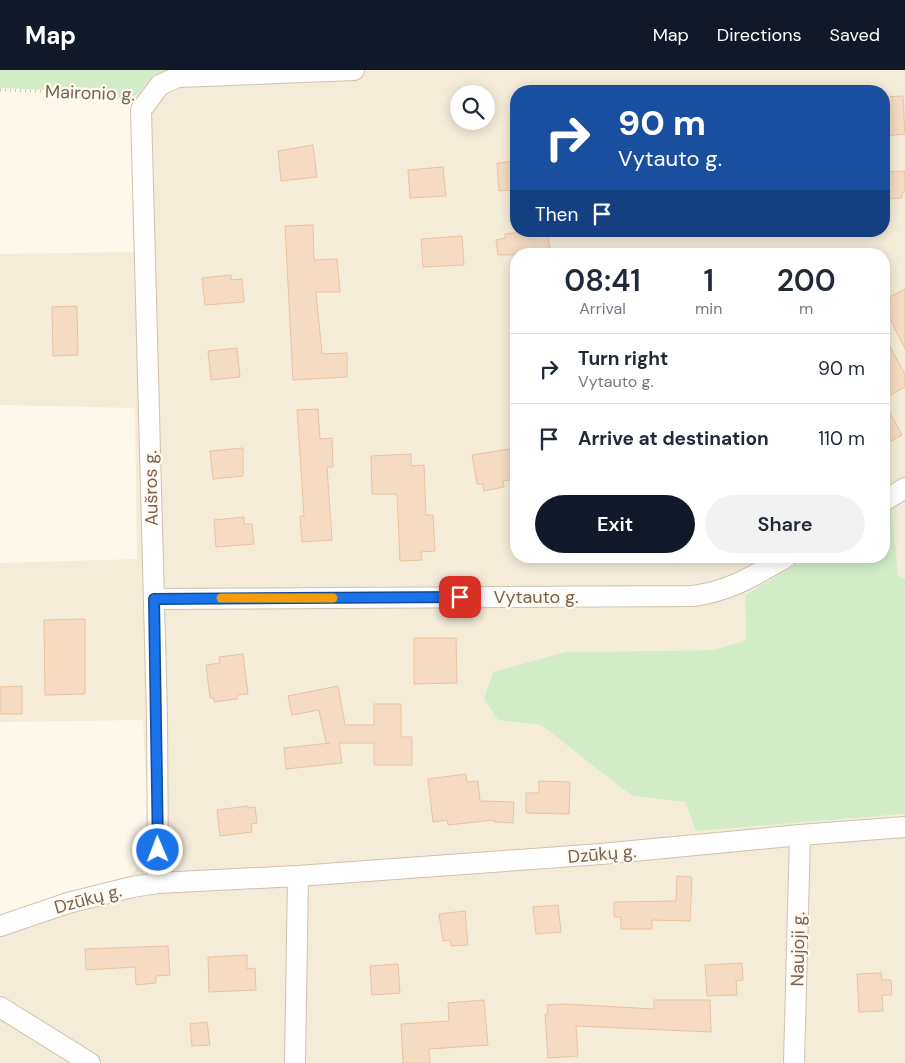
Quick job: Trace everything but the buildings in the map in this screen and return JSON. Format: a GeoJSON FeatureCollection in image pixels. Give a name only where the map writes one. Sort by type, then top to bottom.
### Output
{"type":"FeatureCollection","features":[{"type":"Feature","properties":{"kind":"street","name":"Maironio g."},"geometry":{"type":"LineString","coordinates":[[150,95],[160,85],[178,77],[354,70]]}},
{"type":"Feature","properties":{"kind":"street","name":"Aušros g."},"geometry":{"type":"LineString","coordinates":[[150,95],[141,110],[154,599],[158,883]]}},
{"type":"Feature","properties":{"kind":"street"},"geometry":{"type":"LineString","coordinates":[[890,497],[905,488]]}},
{"type":"Feature","properties":{"kind":"street","name":"Vytauto g."},"geometry":{"type":"LineString","coordinates":[[154,599],[693,596],[718,593],[776,563]]}},
{"type":"Feature","properties":{"kind":"street","name":"Dzūkų g."},"geometry":{"type":"LineString","coordinates":[[0,926],[68,903],[132,887],[158,883],[298,876],[601,854],[800,834],[905,827]]}},
{"type":"Feature","properties":{"kind":"street","name":"Naujoji g."},"geometry":{"type":"LineString","coordinates":[[794,1063],[800,834]]}},
{"type":"Feature","properties":{"kind":"street"},"geometry":{"type":"LineString","coordinates":[[295,1063],[298,876]]}},
{"type":"Feature","properties":{"kind":"street"},"geometry":{"type":"LineString","coordinates":[[0,1007],[90,1063]]}},
{"type":"Feature","properties":{"kind":"path","name":"Maironio g."},"geometry":{"type":"LineString","coordinates":[[0,90],[150,95]]}},
{"type":"Feature","properties":{"kind":"shaded area"},"geometry":{"type":"Polygon","coordinates":[[[211,70],[905,70],[905,579],[898,575],[892,507],[890,508],[890,248],[510,248],[510,563],[798,563],[745,595],[746,640],[714,650],[566,652],[498,720],[541,725],[632,796],[685,802],[696,831],[905,814],[905,1063],[0,1063],[0,916],[126,880],[139,866],[149,845],[143,720],[0,722],[0,563],[137,559],[135,408],[0,405],[0,254],[133,252],[131,102],[142,86],[163,73],[211,70]]]}},
{"type":"Feature","properties":{"kind":"green space"},"geometry":{"type":"Polygon","coordinates":[[[0,70],[211,70],[186,71],[156,78],[139,92],[131,102],[100,92],[0,88],[0,70]]]}},
{"type":"Feature","properties":{"kind":"green space"},"geometry":{"type":"Polygon","coordinates":[[[892,507],[898,575],[905,579],[905,814],[696,831],[685,802],[632,796],[541,725],[498,720],[484,699],[493,672],[566,652],[714,650],[746,640],[745,595],[798,563],[890,563],[890,508],[892,507]]]}},
{"type":"Feature","properties":{"kind":"slow traffic"},"geometry":{"type":"LineString","coordinates":[[221,598],[333,598]]}},
{"type":"Feature","properties":{"kind":"route"},"geometry":{"type":"LineString","coordinates":[[158,850],[154,599],[460,597]]}}]}
